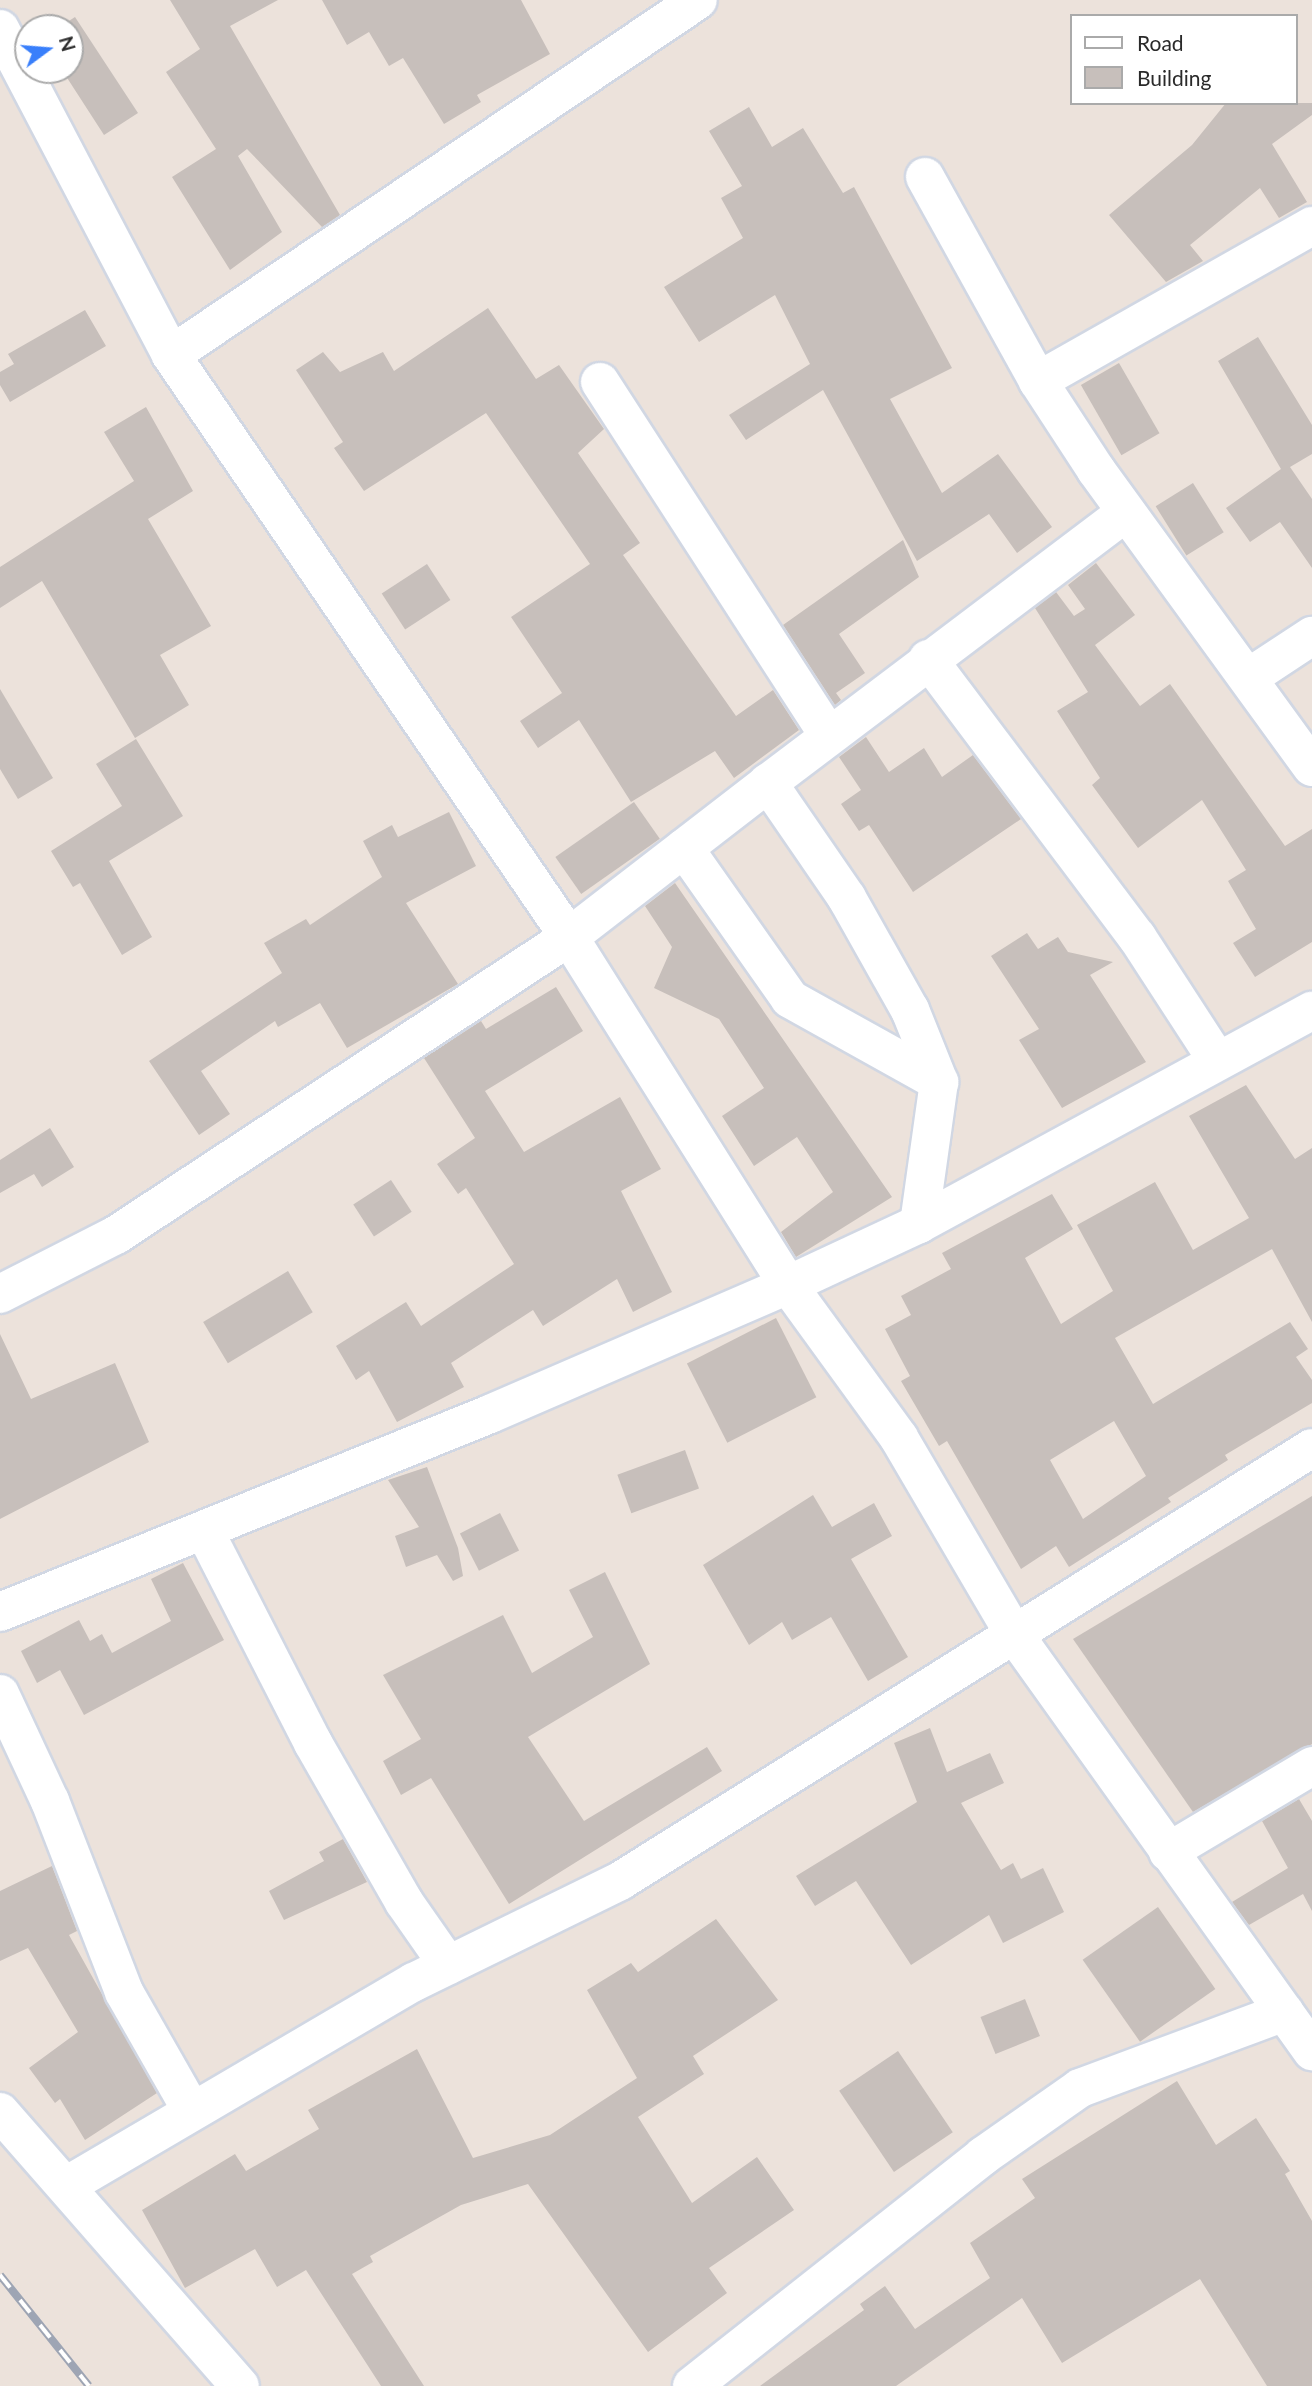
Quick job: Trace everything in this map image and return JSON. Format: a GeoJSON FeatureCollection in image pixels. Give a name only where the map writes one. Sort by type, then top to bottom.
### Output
{"type":"FeatureCollection","features":[{"type":"Feature","properties":{"kind":"street"},"geometry":{"type":"LineString","coordinates":[[171,355],[698,0]]}},
{"type":"Feature","properties":{"kind":"street"},"geometry":{"type":"LineString","coordinates":[[0,29],[171,355],[569,937],[789,1285],[899,1438],[1014,1634],[1312,2051]]}},
{"type":"Feature","properties":{"kind":"street"},"geometry":{"type":"LineString","coordinates":[[925,177],[1038,381],[1125,513],[1312,767]]}},
{"type":"Feature","properties":{"kind":"street"},"geometry":{"type":"LineString","coordinates":[[1038,381],[1312,226]]}},
{"type":"Feature","properties":{"kind":"street"},"geometry":{"type":"LineString","coordinates":[[600,382],[827,733]]}},
{"type":"Feature","properties":{"kind":"street"},"geometry":{"type":"LineString","coordinates":[[0,1294],[116,1235],[569,937],[768,783],[827,733],[1125,513]]}},
{"type":"Feature","properties":{"kind":"street"},"geometry":{"type":"LineString","coordinates":[[1248,678],[1312,636]]}},
{"type":"Feature","properties":{"kind":"street"},"geometry":{"type":"LineString","coordinates":[[928,659],[1137,937],[1217,1060]]}},
{"type":"Feature","properties":{"kind":"street"},"geometry":{"type":"LineString","coordinates":[[768,783],[847,898],[910,1010],[939,1082],[919,1224]]}},
{"type":"Feature","properties":{"kind":"street"},"geometry":{"type":"LineString","coordinates":[[684,848],[790,999],[939,1082]]}},
{"type":"Feature","properties":{"kind":"street"},"geometry":{"type":"LineString","coordinates":[[0,1612],[204,1530],[789,1285],[919,1224],[1217,1060],[1312,1012]]}},
{"type":"Feature","properties":{"kind":"street"},"geometry":{"type":"LineString","coordinates":[[66,2186],[448,1965],[620,1881],[1312,1448]]}},
{"type":"Feature","properties":{"kind":"street"},"geometry":{"type":"LineString","coordinates":[[204,1530],[313,1743],[404,1902],[448,1965]]}},
{"type":"Feature","properties":{"kind":"street"},"geometry":{"type":"LineString","coordinates":[[0,1694],[56,1814],[124,1992],[192,2111]]}},
{"type":"Feature","properties":{"kind":"street"},"geometry":{"type":"LineString","coordinates":[[1168,1852],[1312,1766]]}},
{"type":"Feature","properties":{"kind":"street"},"geometry":{"type":"LineString","coordinates":[[692,2386],[983,2156],[1080,2088],[1284,2012]]}},
{"type":"Feature","properties":{"kind":"street"},"geometry":{"type":"LineString","coordinates":[[0,2112],[240,2386]]}},
{"type":"Feature","properties":{"kind":"building"},"geometry":{"type":"Polygon","coordinates":[[[170,0],[278,0],[230,26],[340,215],[322,227],[247,149],[238,156],[282,232],[230,270],[172,177],[216,149],[166,72],[200,49],[170,0]]]}},
{"type":"Feature","properties":{"kind":"building"},"geometry":{"type":"Polygon","coordinates":[[[322,0],[521,0],[550,54],[477,95],[481,102],[444,124],[403,58],[389,66],[369,32],[347,45],[322,0]]]}},
{"type":"Feature","properties":{"kind":"building"},"geometry":{"type":"Polygon","coordinates":[[[84,31],[138,113],[104,135],[71,84],[84,84],[84,31]]]}},
{"type":"Feature","properties":{"kind":"building"},"geometry":{"type":"Polygon","coordinates":[[[1312,103],[1312,115],[1272,144],[1307,202],[1279,218],[1260,188],[1190,245],[1203,261],[1166,282],[1109,215],[1192,145],[1224,105],[1312,103]]]}},
{"type":"Feature","properties":{"kind":"building"},"geometry":{"type":"Polygon","coordinates":[[[749,107],[772,147],[803,128],[843,193],[854,187],[952,368],[890,399],[942,493],[998,454],[1052,527],[1017,553],[989,514],[917,561],[823,390],[746,440],[729,415],[810,364],[775,295],[699,342],[664,287],[743,238],[721,198],[742,186],[709,131],[749,107]]]}},
{"type":"Feature","properties":{"kind":"building"},"geometry":{"type":"Polygon","coordinates":[[[488,308],[536,379],[559,365],[604,429],[578,453],[640,543],[623,555],[736,716],[773,690],[799,730],[734,778],[715,751],[631,802],[579,720],[538,748],[520,721],[562,693],[511,617],[590,564],[486,413],[364,491],[334,448],[343,442],[296,370],[323,352],[340,372],[383,352],[394,371],[488,308]]]}},
{"type":"Feature","properties":{"kind":"building"},"geometry":{"type":"Polygon","coordinates":[[[85,310],[106,346],[10,402],[0,385],[0,372],[14,364],[8,354],[85,310]]]}},
{"type":"Feature","properties":{"kind":"building"},"geometry":{"type":"Polygon","coordinates":[[[1258,337],[1312,425],[1312,454],[1290,467],[1312,499],[1312,568],[1280,522],[1250,542],[1226,508],[1281,469],[1218,361],[1258,337]]]}},
{"type":"Feature","properties":{"kind":"building"},"geometry":{"type":"Polygon","coordinates":[[[1119,363],[1160,433],[1121,455],[1081,385],[1119,363]]]}},
{"type":"Feature","properties":{"kind":"building"},"geometry":{"type":"Polygon","coordinates":[[[146,407],[193,491],[148,519],[211,626],[160,655],[189,705],[135,738],[42,581],[0,608],[0,567],[134,481],[104,432],[146,407]]]}},
{"type":"Feature","properties":{"kind":"building"},"geometry":{"type":"Polygon","coordinates":[[[1193,483],[1224,532],[1186,556],[1156,506],[1193,483]]]}},
{"type":"Feature","properties":{"kind":"building"},"geometry":{"type":"Polygon","coordinates":[[[903,540],[919,577],[839,634],[865,673],[836,693],[841,700],[835,705],[783,625],[903,540]]]}},
{"type":"Feature","properties":{"kind":"building"},"geometry":{"type":"Polygon","coordinates":[[[1096,563],[1135,615],[1095,645],[1140,706],[1170,684],[1285,846],[1312,829],[1312,942],[1255,977],[1233,943],[1256,929],[1228,881],[1246,870],[1202,800],[1138,848],[1092,785],[1100,778],[1057,711],[1088,692],[1035,608],[1056,592],[1074,616],[1085,609],[1068,585],[1096,563]]]}},
{"type":"Feature","properties":{"kind":"building"},"geometry":{"type":"Polygon","coordinates":[[[427,564],[450,600],[405,629],[382,593],[427,564]]]}},
{"type":"Feature","properties":{"kind":"building"},"geometry":{"type":"Polygon","coordinates":[[[0,689],[53,778],[18,799],[0,769],[0,689]]]}},
{"type":"Feature","properties":{"kind":"building"},"geometry":{"type":"Polygon","coordinates":[[[866,737],[889,772],[924,748],[942,777],[973,755],[1021,819],[913,892],[869,825],[859,831],[841,804],[861,790],[839,757],[866,737]]]}},
{"type":"Feature","properties":{"kind":"building"},"geometry":{"type":"Polygon","coordinates":[[[136,739],[183,816],[109,861],[152,937],[122,955],[80,883],[73,887],[51,851],[122,806],[96,764],[136,739]]]}},
{"type":"Feature","properties":{"kind":"building"},"geometry":{"type":"Polygon","coordinates":[[[634,802],[660,839],[581,894],[555,857],[634,802]]]}},
{"type":"Feature","properties":{"kind":"building"},"geometry":{"type":"Polygon","coordinates":[[[449,812],[476,866],[406,903],[458,984],[347,1048],[320,1003],[278,1027],[275,1021],[201,1071],[230,1114],[199,1135],[149,1061],[282,973],[264,943],[306,919],[310,925],[382,877],[363,841],[392,825],[398,837],[449,812]]]}},
{"type":"Feature","properties":{"kind":"building"},"geometry":{"type":"Polygon","coordinates":[[[675,883],[892,1197],[796,1257],[781,1232],[833,1192],[797,1137],[754,1166],[722,1116],[764,1088],[719,1019],[654,988],[672,947],[645,906],[675,883]]]}},
{"type":"Feature","properties":{"kind":"building"},"geometry":{"type":"Polygon","coordinates":[[[1027,933],[1038,949],[1058,937],[1068,952],[1113,962],[1090,975],[1146,1062],[1062,1108],[1019,1040],[1039,1029],[991,956],[1027,933]]]}},
{"type":"Feature","properties":{"kind":"building"},"geometry":{"type":"Polygon","coordinates":[[[556,987],[583,1031],[485,1091],[524,1152],[620,1097],[661,1169],[621,1191],[672,1292],[633,1312],[617,1279],[543,1326],[533,1310],[451,1363],[464,1387],[397,1422],[369,1371],[356,1380],[336,1346],[406,1302],[421,1326],[514,1264],[466,1188],[458,1194],[437,1164],[475,1138],[424,1058],[481,1021],[486,1029],[556,987]]]}},
{"type":"Feature","properties":{"kind":"building"},"geometry":{"type":"Polygon","coordinates":[[[1246,1085],[1295,1159],[1312,1148],[1312,1322],[1272,1249],[1115,1338],[1153,1404],[1290,1322],[1308,1349],[1296,1357],[1312,1380],[1312,1403],[1225,1455],[1228,1460],[1168,1498],[1171,1502],[1069,1567],[1056,1546],[1021,1569],[947,1441],[939,1446],[901,1381],[910,1376],[885,1329],[911,1315],[901,1296],[951,1269],[942,1253],[1052,1194],[1073,1229],[1025,1258],[1061,1324],[1113,1291],[1077,1225],[1155,1182],[1193,1250],[1249,1218],[1189,1116],[1246,1085]],[[1114,1421],[1050,1460],[1083,1519],[1146,1476],[1114,1421]]]}},
{"type":"Feature","properties":{"kind":"building"},"geometry":{"type":"Polygon","coordinates":[[[50,1128],[74,1167],[42,1187],[34,1174],[0,1193],[0,1160],[50,1128]]]}},
{"type":"Feature","properties":{"kind":"building"},"geometry":{"type":"Polygon","coordinates":[[[391,1180],[412,1212],[374,1236],[353,1205],[391,1180]]]}},
{"type":"Feature","properties":{"kind":"building"},"geometry":{"type":"Polygon","coordinates":[[[288,1271],[313,1312],[228,1363],[203,1322],[288,1271]]]}},
{"type":"Feature","properties":{"kind":"building"},"geometry":{"type":"Polygon","coordinates":[[[776,1318],[816,1397],[727,1443],[687,1363],[776,1318]]]}},
{"type":"Feature","properties":{"kind":"building"},"geometry":{"type":"Polygon","coordinates":[[[0,1334],[31,1399],[115,1363],[149,1442],[0,1519],[0,1334]]]}},
{"type":"Feature","properties":{"kind":"building"},"geometry":{"type":"Polygon","coordinates":[[[685,1450],[699,1489],[631,1513],[617,1475],[685,1450]]]}},
{"type":"Feature","properties":{"kind":"building"},"geometry":{"type":"Polygon","coordinates":[[[427,1467],[458,1548],[463,1576],[453,1581],[437,1555],[406,1567],[395,1536],[419,1527],[388,1480],[427,1467]]]}},
{"type":"Feature","properties":{"kind":"building"},"geometry":{"type":"Polygon","coordinates":[[[813,1495],[832,1527],[874,1503],[892,1536],[851,1559],[908,1657],[868,1681],[831,1617],[792,1640],[782,1622],[749,1645],[703,1565],[813,1495]]]}},
{"type":"Feature","properties":{"kind":"building"},"geometry":{"type":"Polygon","coordinates":[[[1312,1496],[1312,1744],[1193,1812],[1073,1639],[1312,1496]]]}},
{"type":"Feature","properties":{"kind":"building"},"geometry":{"type":"Polygon","coordinates":[[[500,1513],[519,1550],[479,1571],[460,1533],[500,1513]]]}},
{"type":"Feature","properties":{"kind":"building"},"geometry":{"type":"Polygon","coordinates":[[[183,1563],[224,1640],[84,1715],[60,1670],[37,1683],[21,1651],[79,1620],[90,1641],[102,1634],[112,1653],[171,1621],[151,1579],[183,1563]]]}},
{"type":"Feature","properties":{"kind":"building"},"geometry":{"type":"Polygon","coordinates":[[[605,1572],[650,1664],[528,1737],[584,1821],[707,1747],[722,1771],[509,1904],[431,1778],[401,1795],[383,1761],[421,1739],[383,1675],[503,1615],[532,1673],[593,1637],[569,1590],[605,1572]]]}},
{"type":"Feature","properties":{"kind":"building"},"geometry":{"type":"Polygon","coordinates":[[[930,1728],[947,1772],[990,1753],[1004,1783],[961,1803],[1001,1870],[1013,1863],[1021,1879],[1043,1868],[1064,1912],[1003,1943],[989,1915],[911,1965],[856,1881],[815,1906],[796,1876],[917,1802],[894,1743],[930,1728]]]}},
{"type":"Feature","properties":{"kind":"building"},"geometry":{"type":"Polygon","coordinates":[[[1299,1799],[1312,1821],[1312,1911],[1303,1894],[1249,1925],[1232,1902],[1288,1868],[1262,1821],[1299,1799]]]}},
{"type":"Feature","properties":{"kind":"building"},"geometry":{"type":"Polygon","coordinates":[[[343,1839],[367,1882],[284,1920],[269,1891],[324,1861],[319,1852],[343,1839]]]}},
{"type":"Feature","properties":{"kind":"building"},"geometry":{"type":"Polygon","coordinates":[[[52,1866],[77,1931],[69,1935],[157,2093],[85,2140],[60,2099],[55,2103],[29,2068],[78,2032],[28,1948],[0,1961],[0,1891],[52,1866]]]}},
{"type":"Feature","properties":{"kind":"building"},"geometry":{"type":"Polygon","coordinates":[[[1158,1907],[1215,1989],[1140,2042],[1083,1960],[1158,1907]]]}},
{"type":"Feature","properties":{"kind":"building"},"geometry":{"type":"Polygon","coordinates":[[[716,1919],[778,2000],[693,2056],[704,2074],[638,2117],[692,2203],[757,2157],[794,2210],[709,2268],[727,2293],[648,2352],[528,2184],[461,2205],[370,2256],[373,2262],[352,2274],[424,2386],[381,2386],[306,2270],[277,2287],[255,2249],[185,2288],[142,2210],[235,2154],[246,2171],[319,2129],[308,2110],[417,2049],[473,2158],[550,2135],[637,2078],[587,1990],[631,1963],[638,1972],[716,1919]]]}},
{"type":"Feature","properties":{"kind":"building"},"geometry":{"type":"Polygon","coordinates":[[[1025,1999],[1040,2036],[995,2054],[980,2017],[1025,1999]]]}},
{"type":"Feature","properties":{"kind":"building"},"geometry":{"type":"Polygon","coordinates":[[[898,2051],[953,2132],[894,2172],[839,2091],[898,2051]]]}},
{"type":"Feature","properties":{"kind":"building"},"geometry":{"type":"Polygon","coordinates":[[[1177,2081],[1216,2145],[1256,2118],[1290,2171],[1285,2174],[1312,2221],[1312,2386],[1267,2386],[1200,2279],[1062,2363],[1022,2298],[896,2386],[760,2386],[864,2310],[860,2304],[885,2286],[915,2329],[990,2278],[970,2243],[1035,2198],[1022,2179],[1177,2081]]]}},
{"type":"Feature","properties":{"kind":"railway"},"geometry":{"type":"LineString","coordinates":[[0,2275],[89,2386]]}}]}
